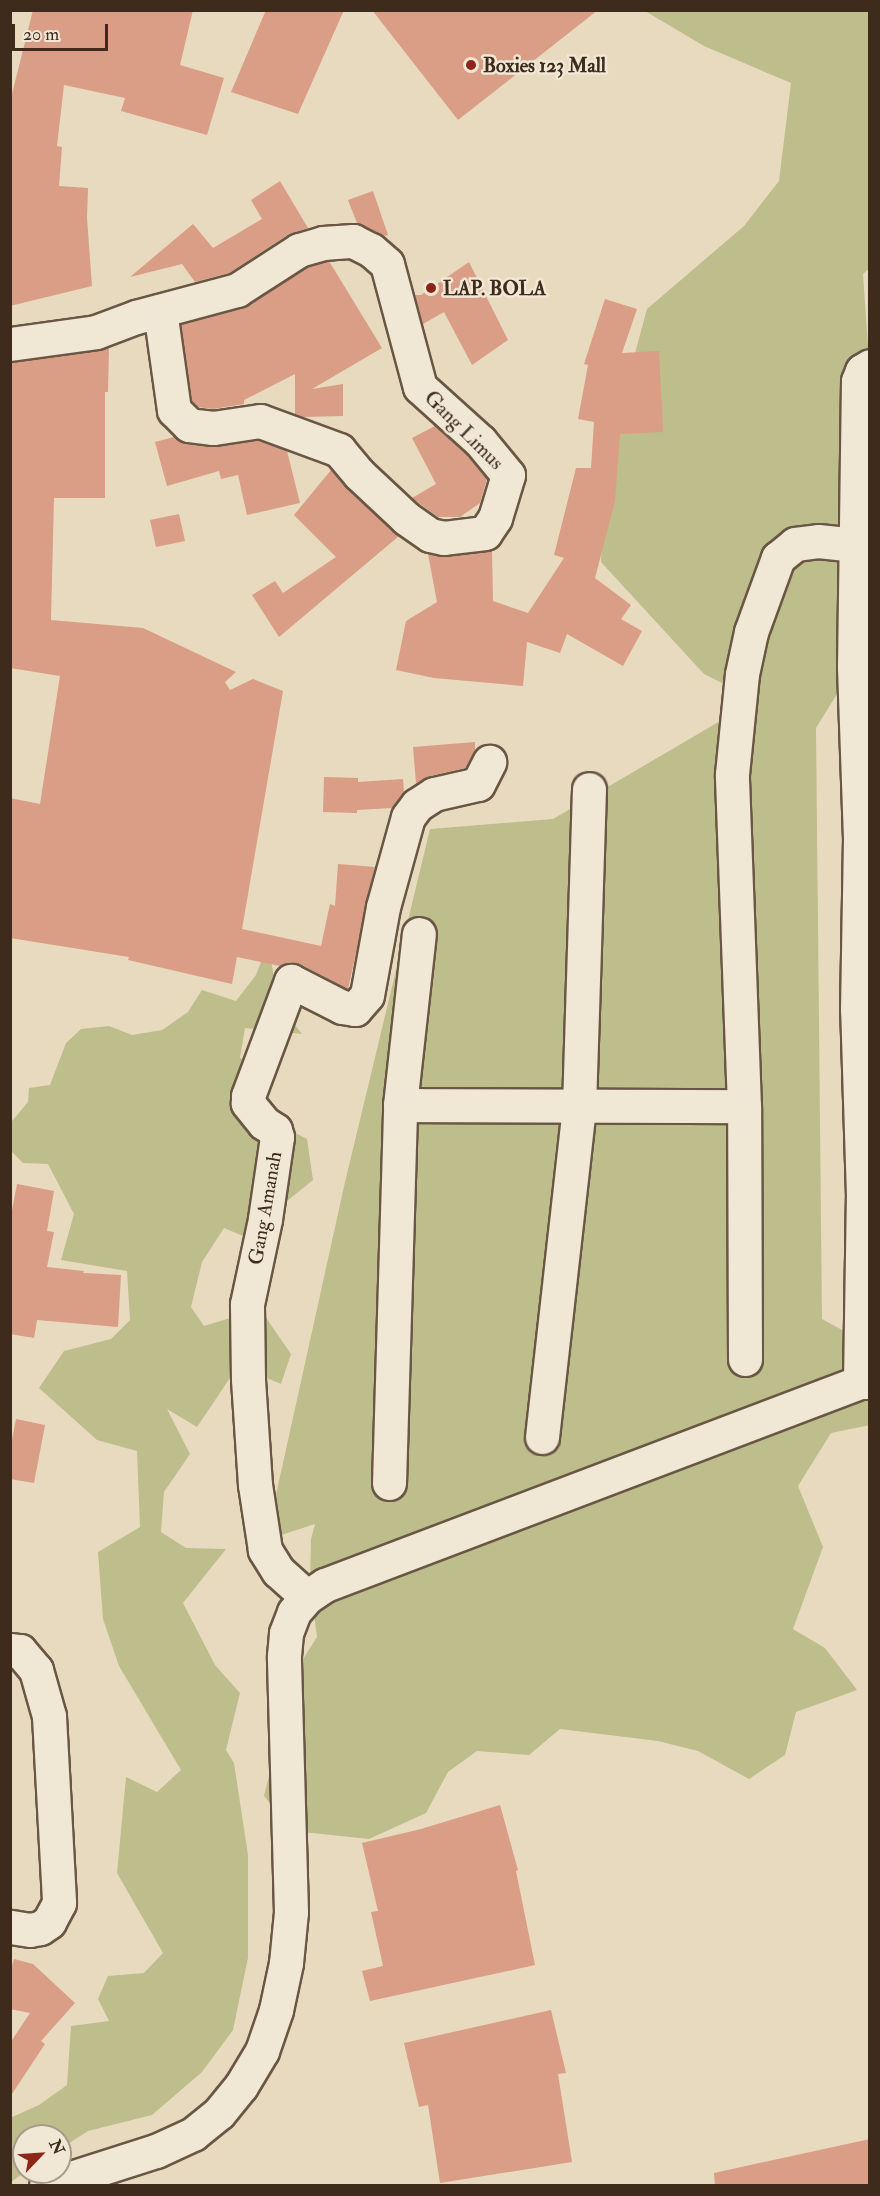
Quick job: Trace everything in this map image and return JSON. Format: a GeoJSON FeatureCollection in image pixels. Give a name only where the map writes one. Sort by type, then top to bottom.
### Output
{"type":"FeatureCollection","features":[{"type":"Feature","properties":{"kind":"street","name":"Gang Limus"},"geometry":{"type":"LineString","coordinates":[[10,344],[96,332],[160,311],[237,290],[299,250],[323,243],[353,240],[371,250],[387,264],[420,387],[488,450],[508,475],[495,518],[485,532],[444,538],[430,535],[406,518],[359,474],[339,450],[260,421],[213,428],[189,425],[174,410],[160,311]]}},
{"type":"Feature","properties":{"kind":"street"},"geometry":{"type":"LineString","coordinates":[[46,2186],[156,2151],[193,2134],[219,2112],[241,2086],[262,2051],[276,2010],[286,1963],[291,1912],[284,1656],[286,1633],[294,1612],[307,1597],[325,1585],[865,1382],[866,1196],[863,1010],[865,839],[858,381],[862,371],[870,366]]}},
{"type":"Feature","properties":{"kind":"street"},"geometry":{"type":"LineString","coordinates":[[745,1359],[744,1106],[732,774],[742,674],[752,632],[778,558],[795,544],[818,541],[861,529]]}},
{"type":"Feature","properties":{"kind":"street","name":"Gang Amanah"},"geometry":{"type":"LineString","coordinates":[[307,1597],[278,1571],[265,1550],[255,1485],[248,1379],[247,1304],[265,1219],[277,1137],[275,1130],[264,1123],[248,1103],[248,1096],[291,981],[342,1007],[355,1009],[367,995],[382,907],[408,817],[417,805],[434,794],[478,784],[489,762]]}},
{"type":"Feature","properties":{"kind":"street"},"geometry":{"type":"LineString","coordinates":[[542,1437],[579,1107],[589,789]]}},
{"type":"Feature","properties":{"kind":"street"},"geometry":{"type":"LineString","coordinates":[[389,1483],[400,1105],[419,934]]}},
{"type":"Feature","properties":{"kind":"street"},"geometry":{"type":"LineString","coordinates":[[400,1105],[744,1106]]}},
{"type":"Feature","properties":{"kind":"street"},"geometry":{"type":"LineString","coordinates":[[10,1650],[20,1651],[36,1670],[49,1716],[59,1903],[49,1922],[40,1928],[30,1930],[10,1927]]}},
{"type":"Feature","properties":{"kind":"shaded area"},"geometry":{"type":"Polygon","coordinates":[[[645,11],[869,11],[870,268],[863,274],[870,376],[869,642],[816,728],[822,1319],[855,1337],[869,1378],[870,1425],[831,1433],[798,1486],[823,1547],[793,1629],[825,1648],[857,1690],[796,1712],[785,1755],[749,1779],[698,1751],[658,1741],[560,1729],[529,1755],[477,1751],[448,1772],[426,1813],[369,1839],[293,1831],[264,1796],[295,1672],[317,1637],[310,1583],[311,1539],[315,1524],[266,1540],[345,1182],[430,829],[553,819],[756,700],[704,674],[601,562],[605,464],[647,309],[744,226],[779,181],[791,83],[704,46],[645,11]]]}},
{"type":"Feature","properties":{"kind":"shaded area"},"geometry":{"type":"Polygon","coordinates":[[[268,944],[279,1005],[302,1034],[245,1028],[240,1058],[273,1074],[250,1094],[266,1118],[307,1139],[313,1180],[281,1206],[257,1242],[224,1228],[202,1262],[191,1307],[204,1326],[260,1309],[291,1354],[281,1384],[238,1366],[197,1427],[167,1409],[190,1454],[164,1492],[161,1532],[186,1548],[226,1549],[183,1603],[215,1665],[240,1693],[226,1750],[234,1763],[248,1855],[248,1958],[233,2030],[202,2072],[152,2115],[88,2131],[72,2141],[72,2124],[12,2124],[11,2182],[10,2118],[39,2105],[67,2085],[71,2026],[109,2021],[98,1999],[108,1976],[144,1973],[163,1953],[117,1873],[126,1777],[157,1792],[181,1770],[119,1666],[103,1619],[98,1552],[140,1527],[137,1451],[97,1440],[39,1388],[64,1351],[111,1339],[130,1320],[127,1271],[61,1260],[74,1214],[48,1164],[23,1163],[11,1151],[12,1121],[28,1102],[29,1088],[50,1085],[66,1043],[81,1029],[109,1026],[132,1035],[162,1030],[188,1012],[202,990],[236,1001],[256,975],[268,944]]]}},
{"type":"Feature","properties":{"kind":"building"},"geometry":{"type":"Polygon","coordinates":[[[33,10],[193,10],[180,65],[224,78],[207,135],[121,111],[125,98],[64,85],[57,146],[62,147],[59,186],[88,188],[87,218],[92,286],[10,306],[10,102],[33,10]]]}},
{"type":"Feature","properties":{"kind":"building"},"geometry":{"type":"Polygon","coordinates":[[[266,10],[344,10],[298,114],[231,92],[266,10]]]}},
{"type":"Feature","properties":{"kind":"building","name":"Boxies 123 Mall"},"geometry":{"type":"Polygon","coordinates":[[[372,10],[598,10],[458,120],[372,10]]]}},
{"type":"Feature","properties":{"kind":"building"},"geometry":{"type":"Polygon","coordinates":[[[280,181],[308,228],[289,234],[229,273],[195,282],[182,264],[130,277],[193,224],[213,248],[262,219],[251,200],[280,181]]]}},
{"type":"Feature","properties":{"kind":"building"},"geometry":{"type":"Polygon","coordinates":[[[373,191],[388,235],[384,236],[357,223],[348,200],[373,191]]]}},
{"type":"Feature","properties":{"kind":"building"},"geometry":{"type":"Polygon","coordinates":[[[329,261],[382,348],[312,389],[343,384],[343,416],[303,417],[295,414],[295,374],[244,400],[244,404],[213,409],[198,407],[192,401],[181,324],[242,308],[307,267],[329,261]]]}},
{"type":"Feature","properties":{"kind":"building"},"geometry":{"type":"Polygon","coordinates":[[[469,262],[508,340],[472,365],[444,312],[423,324],[415,295],[421,295],[469,262]]]}},
{"type":"Feature","properties":{"kind":"building"},"geometry":{"type":"Polygon","coordinates":[[[605,299],[637,309],[622,353],[659,351],[663,432],[620,434],[615,501],[595,578],[631,605],[621,619],[642,631],[623,666],[567,634],[560,653],[527,642],[523,686],[434,678],[396,670],[406,621],[437,602],[428,554],[446,557],[492,550],[493,601],[528,613],[564,558],[554,555],[576,468],[591,468],[594,422],[578,419],[588,365],[584,364],[605,299]]]}},
{"type":"Feature","properties":{"kind":"building"},"geometry":{"type":"Polygon","coordinates":[[[109,347],[108,392],[105,392],[105,498],[54,498],[51,620],[143,628],[236,672],[225,682],[230,690],[253,679],[283,691],[242,929],[321,946],[330,904],[335,906],[338,864],[375,867],[348,989],[300,964],[290,962],[280,966],[237,957],[232,984],[128,960],[129,957],[10,938],[10,798],[40,804],[60,676],[10,668],[10,362],[109,347]]]}},
{"type":"Feature","properties":{"kind":"building"},"geometry":{"type":"Polygon","coordinates":[[[435,426],[466,454],[487,479],[480,503],[460,517],[438,517],[412,498],[436,484],[412,438],[435,426]]]}},
{"type":"Feature","properties":{"kind":"building"},"geometry":{"type":"Polygon","coordinates":[[[174,437],[187,444],[211,447],[258,440],[287,451],[300,503],[247,515],[238,475],[221,479],[219,471],[167,486],[155,442],[174,437]]]}},
{"type":"Feature","properties":{"kind":"building"},"geometry":{"type":"Polygon","coordinates":[[[331,470],[346,488],[399,536],[279,637],[252,595],[275,581],[283,593],[336,557],[294,515],[331,470]]]}},
{"type":"Feature","properties":{"kind":"building"},"geometry":{"type":"Polygon","coordinates":[[[179,514],[185,541],[156,547],[150,520],[179,514]]]}},
{"type":"Feature","properties":{"kind":"building"},"geometry":{"type":"Polygon","coordinates":[[[475,742],[475,750],[465,768],[430,776],[416,783],[413,747],[475,742]]]}},
{"type":"Feature","properties":{"kind":"building"},"geometry":{"type":"Polygon","coordinates":[[[324,777],[358,778],[358,782],[403,779],[404,792],[392,808],[357,810],[357,813],[323,812],[324,777]]]}},
{"type":"Feature","properties":{"kind":"building"},"geometry":{"type":"Polygon","coordinates":[[[17,1184],[54,1191],[47,1231],[54,1232],[47,1267],[84,1271],[83,1273],[121,1275],[118,1327],[37,1320],[34,1338],[10,1334],[10,1221],[17,1184]]]}},
{"type":"Feature","properties":{"kind":"building"},"geometry":{"type":"Polygon","coordinates":[[[16,1419],[45,1425],[34,1483],[10,1479],[10,1450],[16,1419]]]}},
{"type":"Feature","properties":{"kind":"building"},"geometry":{"type":"Polygon","coordinates":[[[500,1805],[518,1870],[516,1871],[535,1965],[370,2001],[362,1971],[383,1966],[371,1912],[378,1911],[362,1843],[421,1829],[500,1805]]]}},
{"type":"Feature","properties":{"kind":"building"},"geometry":{"type":"Polygon","coordinates":[[[14,1959],[33,1964],[75,2003],[41,2041],[45,2044],[10,2097],[10,2043],[30,2013],[10,2009],[10,1973],[14,1959]]]}},
{"type":"Feature","properties":{"kind":"building"},"geometry":{"type":"Polygon","coordinates":[[[551,2010],[566,2073],[558,2074],[572,2162],[440,2183],[428,2105],[419,2107],[404,2043],[551,2010]]]}},
{"type":"Feature","properties":{"kind":"building"},"geometry":{"type":"Polygon","coordinates":[[[870,2139],[870,2186],[715,2186],[714,2173],[870,2139]]]}},
{"type":"Feature","properties":{"kind":"place","name":"Boxies 123 Mall"},"geometry":{"type":"Point","coordinates":[471,65]}},
{"type":"Feature","properties":{"kind":"place","name":"LAP. BOLA"},"geometry":{"type":"Point","coordinates":[431,288]}}]}
